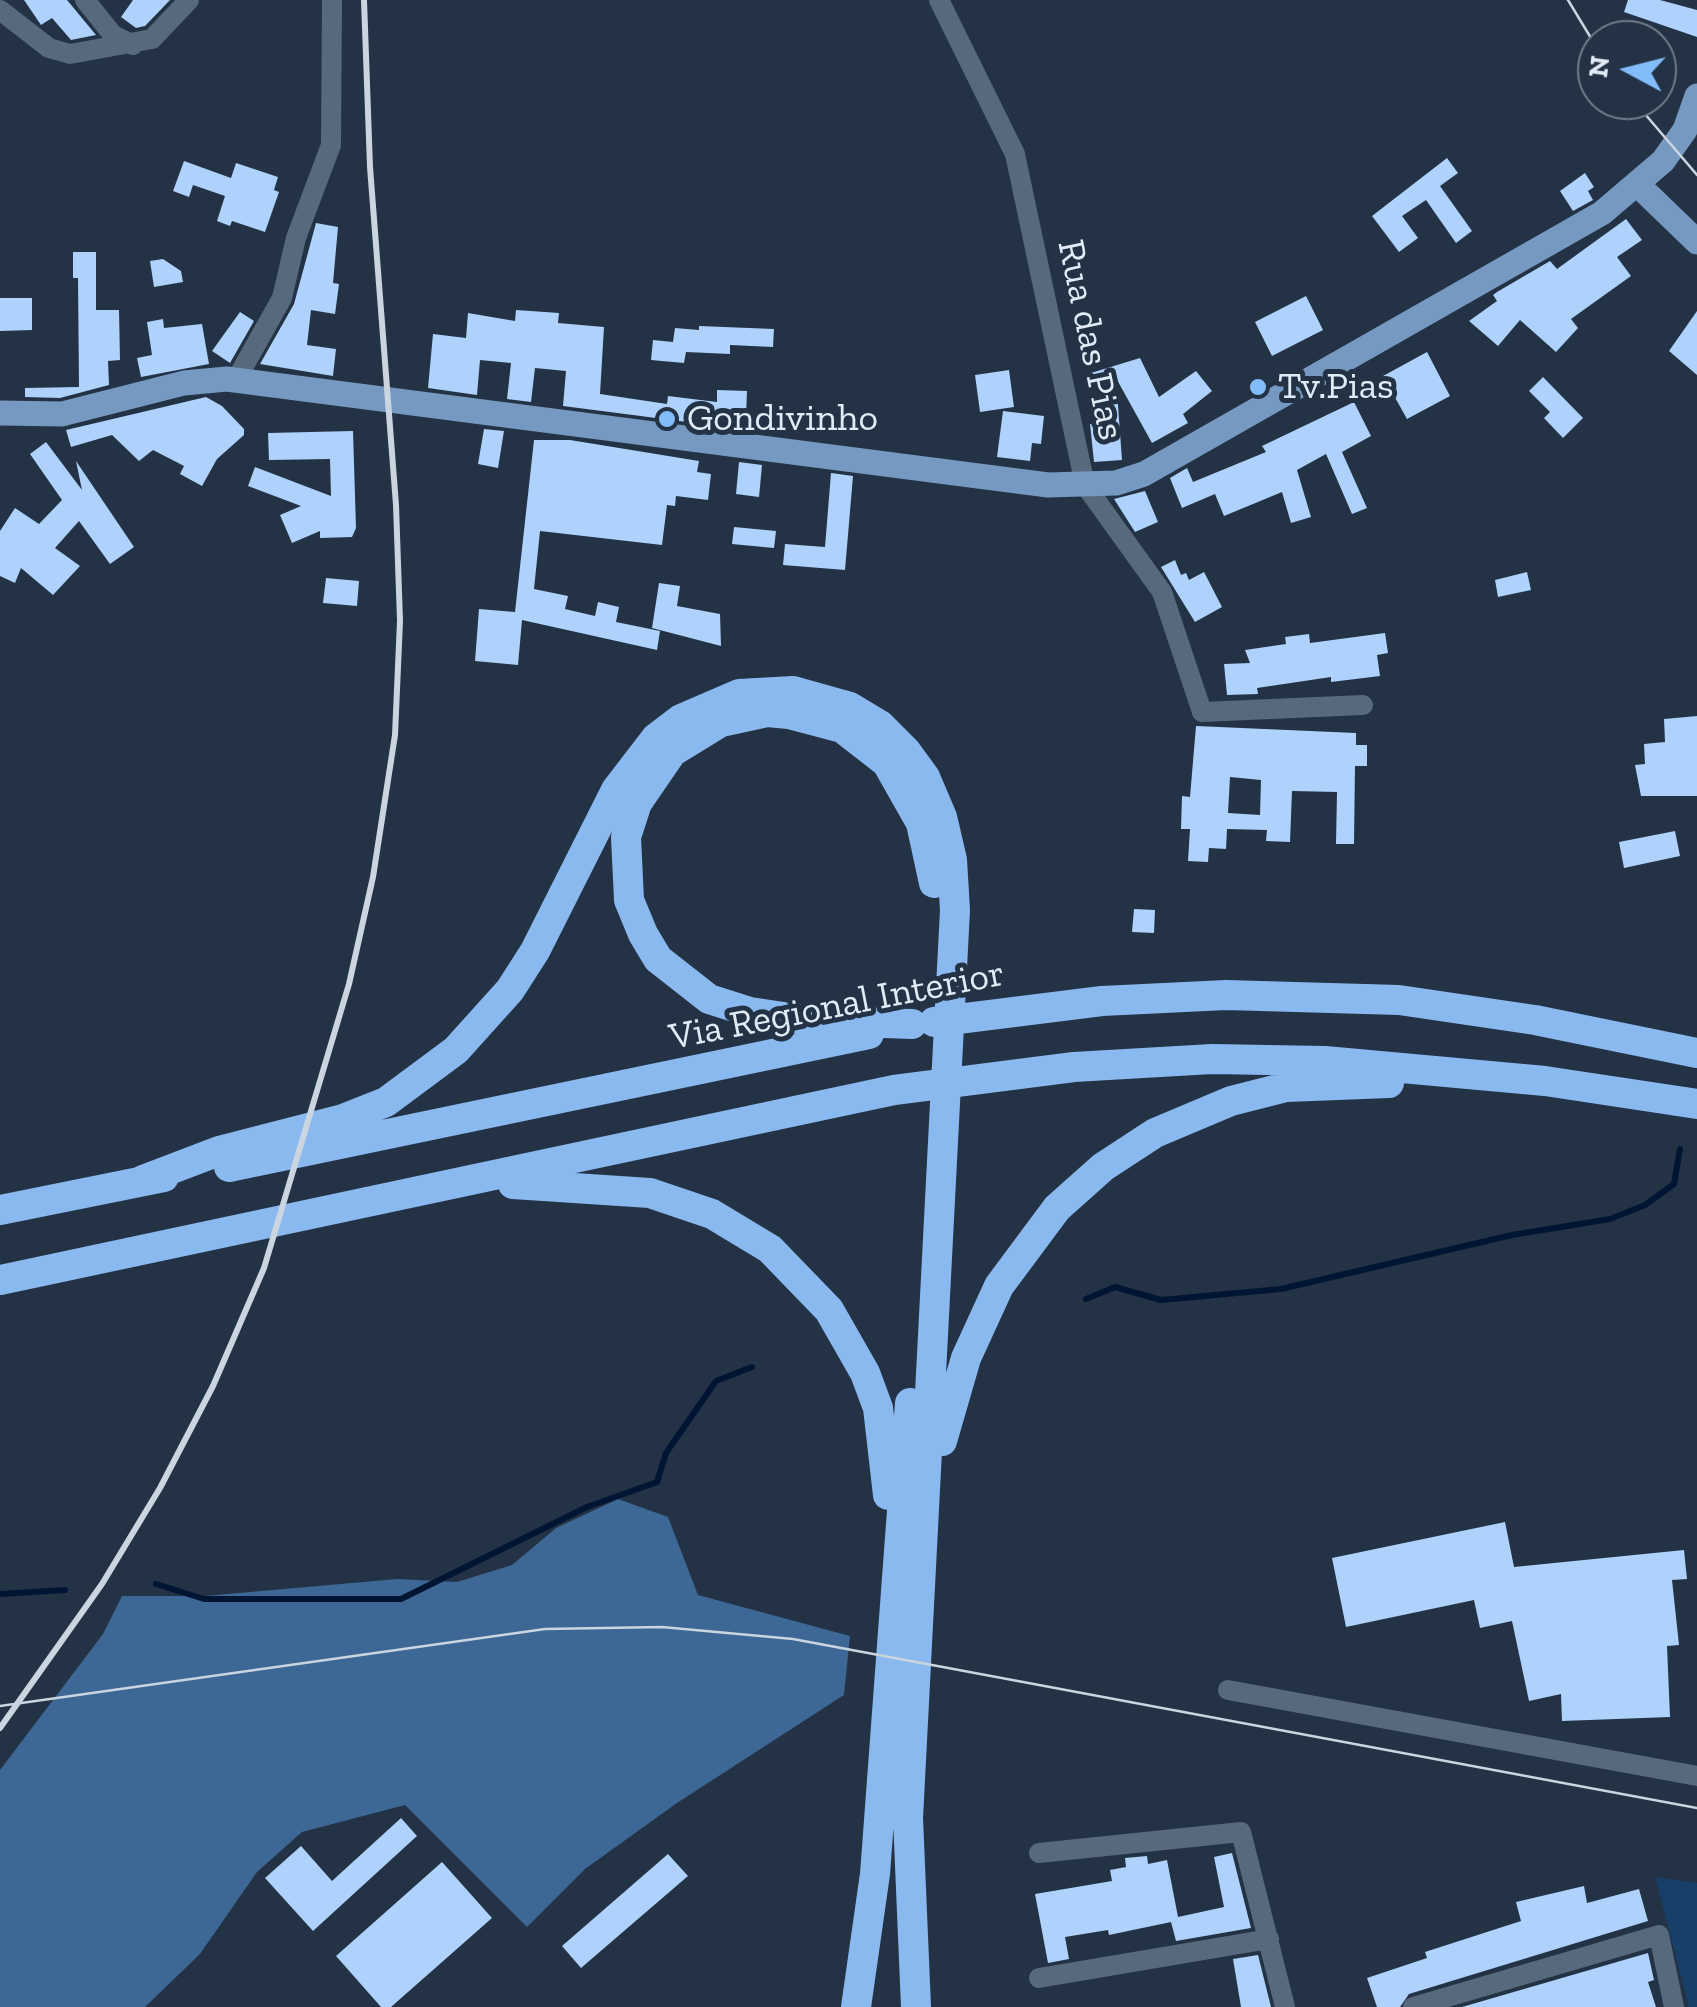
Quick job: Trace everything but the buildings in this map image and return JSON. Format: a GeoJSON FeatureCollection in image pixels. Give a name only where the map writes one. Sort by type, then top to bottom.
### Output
{"type":"FeatureCollection","features":[{"type":"Feature","properties":{"kind":"highway"},"geometry":{"type":"LineString","coordinates":[[339,1132],[425,1076],[483,1024],[535,951],[597,822],[635,762],[680,719],[739,694],[767,690],[818,694],[880,726],[906,751],[925,778],[942,817],[952,860],[903,1610],[896,1782],[914,2005]]}},
{"type":"Feature","properties":{"kind":"highway"},"geometry":{"type":"LineString","coordinates":[[912,1024],[804,1020],[750,1012],[709,998],[658,958],[630,900],[625,866],[626,838],[654,773],[696,735],[742,716],[767,712],[815,718],[866,743],[906,789],[922,823],[932,863],[945,965]]}},
{"type":"Feature","properties":{"kind":"highway","name":"Via Regional Interior"},"geometry":{"type":"LineString","coordinates":[[0,1210],[339,1132],[912,1024],[1120,1000],[1226,995],[1380,1000],[1535,1020],[1697,1053]]}},
{"type":"Feature","properties":{"kind":"highway"},"geometry":{"type":"LineString","coordinates":[[0,1280],[324,1215],[894,1090],[1111,1064],[1264,1058],[1440,1070],[1608,1089],[1697,1104]]}},
{"type":"Feature","properties":{"kind":"highway"},"geometry":{"type":"LineString","coordinates":[[903,1610],[927,1523],[952,1401],[981,1322],[1019,1256],[1079,1187],[1155,1134],[1231,1101],[1286,1088],[1408,1083],[1440,1070]]}},
{"type":"Feature","properties":{"kind":"highway"},"geometry":{"type":"LineString","coordinates":[[927,1523],[935,1142]]}},
{"type":"Feature","properties":{"kind":"highway"},"geometry":{"type":"LineString","coordinates":[[454,1186],[524,1183],[650,1193],[712,1214],[788,1264],[830,1310],[848,1339],[878,1408],[888,1501],[887,1572],[903,1610]]}},
{"type":"Feature","properties":{"kind":"highway"},"geometry":{"type":"LineString","coordinates":[[856,2007],[875,1874],[896,1782]]}},
{"type":"Feature","properties":{"kind":"main road"},"geometry":{"type":"LineString","coordinates":[[0,414],[62,414],[184,383],[236,380],[1048,485],[1084,485],[1144,474],[1602,213],[1639,186],[1689,133],[1697,96]]}},
{"type":"Feature","properties":{"kind":"main road"},"geometry":{"type":"LineString","coordinates":[[1639,186],[1697,242]]}},
{"type":"Feature","properties":{"kind":"street"},"geometry":{"type":"LineString","coordinates":[[86,0],[112,35],[133,45]]}},
{"type":"Feature","properties":{"kind":"street"},"geometry":{"type":"LineString","coordinates":[[0,10],[49,48],[64,53],[152,39],[189,0]]}},
{"type":"Feature","properties":{"kind":"street"},"geometry":{"type":"LineString","coordinates":[[236,380],[282,298],[296,238],[332,146],[332,0]]}},
{"type":"Feature","properties":{"kind":"street","name":"Rua das Pias"},"geometry":{"type":"LineString","coordinates":[[939,0],[1015,154],[1084,485],[1162,592],[1202,712],[1363,705]]}},
{"type":"Feature","properties":{"kind":"street"},"geometry":{"type":"LineString","coordinates":[[1228,1690],[1697,1776]]}},
{"type":"Feature","properties":{"kind":"street"},"geometry":{"type":"LineString","coordinates":[[1040,1853],[1240,1832],[1285,2007]]}},
{"type":"Feature","properties":{"kind":"street"},"geometry":{"type":"LineString","coordinates":[[1413,2007],[1659,1935],[1674,2007]]}},
{"type":"Feature","properties":{"kind":"street"},"geometry":{"type":"LineString","coordinates":[[1039,1978],[1269,1940]]}},
{"type":"Feature","properties":{"kind":"shaded area"},"geometry":{"type":"Polygon","coordinates":[[[618,1499],[668,1517],[698,1595],[850,1636],[844,1695],[677,1803],[585,1869],[527,1927],[405,1805],[302,1832],[257,1872],[200,1954],[145,2007],[0,2007],[0,1770],[103,1634],[122,1596],[205,1596],[397,1579],[457,1582],[512,1565],[556,1528],[618,1499]]]}},
{"type":"Feature","properties":{"kind":"shaded area"},"geometry":{"type":"Polygon","coordinates":[[[1655,1877],[1697,1883],[1697,2007],[1689,2007],[1655,1877]]]}},
{"type":"Feature","properties":{"kind":"waterway"},"geometry":{"type":"LineString","coordinates":[[1086,1299],[1115,1287],[1161,1300],[1281,1289],[1512,1235],[1610,1219],[1645,1205],[1674,1184],[1680,1149]]}},
{"type":"Feature","properties":{"kind":"waterway"},"geometry":{"type":"LineString","coordinates":[[156,1584],[204,1599],[401,1599],[587,1507],[657,1482],[666,1453],[716,1381],[752,1367]]}},
{"type":"Feature","properties":{"kind":"waterway"},"geometry":{"type":"LineString","coordinates":[[0,1594],[65,1590]]}},
{"type":"Feature","properties":{"kind":"tram line"},"geometry":{"type":"LineString","coordinates":[[1568,0],[1580,20]]}},
{"type":"Feature","properties":{"kind":"tram line"},"geometry":{"type":"LineString","coordinates":[[1650,120],[1697,175]]}},
{"type":"Feature","properties":{"kind":"tram line"},"geometry":{"type":"LineString","coordinates":[[0,1706],[545,1629],[662,1627],[793,1639],[1697,1808]]}},
{"type":"Feature","properties":{"kind":"railway"},"geometry":{"type":"LineString","coordinates":[[0,1728],[102,1584],[160,1488],[213,1386],[264,1268],[349,984],[373,877],[395,735],[400,621],[396,505],[370,167],[364,0]]}},
{"type":"Feature","properties":{"kind":"place","name":"Tv.Pias"},"geometry":{"type":"Point","coordinates":[1258,387]}},
{"type":"Feature","properties":{"kind":"place","name":"Gondivinho"},"geometry":{"type":"Point","coordinates":[667,419]}}]}
